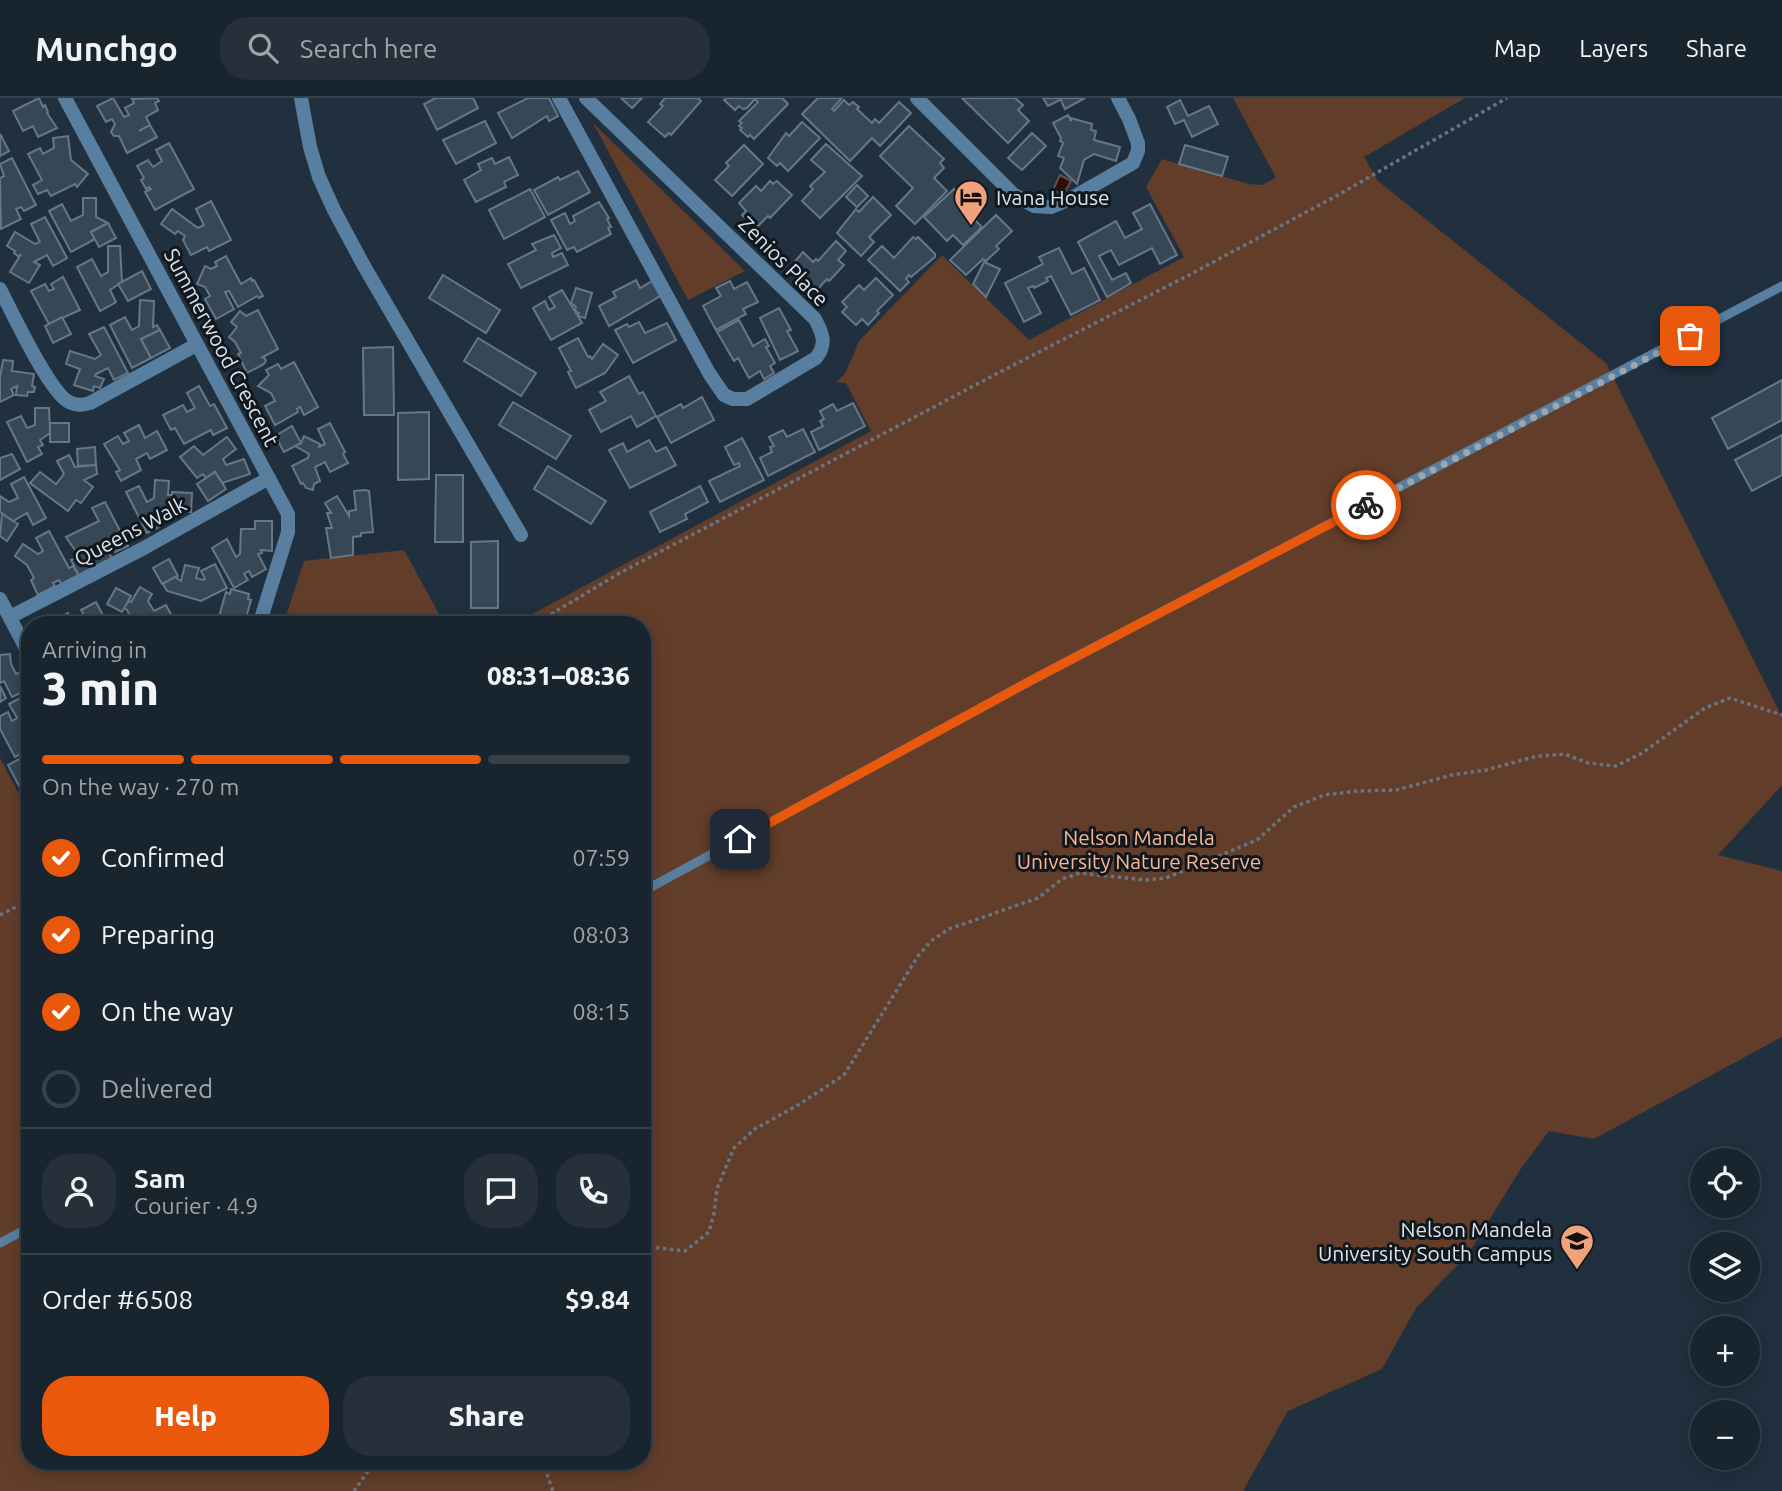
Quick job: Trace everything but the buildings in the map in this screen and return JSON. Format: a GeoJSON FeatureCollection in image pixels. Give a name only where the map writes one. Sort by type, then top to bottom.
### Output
{"type":"FeatureCollection","features":[{"type":"Feature","properties":{"kind":"street","name":"Summerwood Crescent"},"geometry":{"type":"LineString","coordinates":[[65,98],[288,514],[289,522],[262,616]]}},
{"type":"Feature","properties":{"kind":"street"},"geometry":{"type":"LineString","coordinates":[[301,98],[310,147],[319,177],[334,211],[521,535]]}},
{"type":"Feature","properties":{"kind":"street","name":"Zenios Place"},"geometry":{"type":"LineString","coordinates":[[559,98],[709,373],[724,395],[733,399],[747,399],[816,358],[822,350],[824,339],[815,319],[586,98]]}},
{"type":"Feature","properties":{"kind":"street"},"geometry":{"type":"LineString","coordinates":[[917,98],[1013,194],[1034,206],[1051,207],[1070,200],[1133,163],[1138,143],[1118,98]]}},
{"type":"Feature","properties":{"kind":"street"},"geometry":{"type":"LineString","coordinates":[[0,289],[61,397],[80,406],[197,345]]}},
{"type":"Feature","properties":{"kind":"street","name":"Queens Walk"},"geometry":{"type":"LineString","coordinates":[[10,617],[144,548],[269,478]]}},
{"type":"Feature","properties":{"kind":"street"},"geometry":{"type":"LineString","coordinates":[[0,599],[21,638]]}},
{"type":"Feature","properties":{"kind":"lane"},"geometry":{"type":"LineString","coordinates":[[651,887],[1032,680],[1782,286]]}},
{"type":"Feature","properties":{"kind":"lane"},"geometry":{"type":"LineString","coordinates":[[0,1243],[21,1232]]}},
{"type":"Feature","properties":{"kind":"path"},"geometry":{"type":"LineString","coordinates":[[548,616],[618,574],[1338,195],[1507,98]]}},
{"type":"Feature","properties":{"kind":"path"},"geometry":{"type":"LineString","coordinates":[[651,1247],[685,1251],[709,1232],[715,1213],[717,1189],[734,1148],[755,1129],[844,1075],[918,956],[930,941],[949,929],[1028,903],[1047,893],[1062,879],[1080,873],[1145,880],[1166,878],[1257,840],[1294,807],[1324,795],[1396,790],[1537,756],[1565,754],[1588,764],[1616,766],[1642,753],[1705,708],[1730,698],[1782,715]]}},
{"type":"Feature","properties":{"kind":"path"},"geometry":{"type":"LineString","coordinates":[[0,915],[21,904]]}},
{"type":"Feature","properties":{"kind":"path"},"geometry":{"type":"LineString","coordinates":[[354,1491],[369,1470]]}},
{"type":"Feature","properties":{"kind":"path"},"geometry":{"type":"LineString","coordinates":[[545,1470],[553,1491]]}},
{"type":"Feature","properties":{"kind":"green space","name":"Nelson Mandela University Nature Reserve"},"geometry":{"type":"Polygon","coordinates":[[[1233,98],[1465,98],[1364,157],[1378,181],[1606,363],[1782,717],[1782,785],[1718,855],[1782,871],[1782,1037],[1594,1139],[1549,1131],[1520,1170],[1469,1253],[1416,1308],[1382,1369],[1288,1411],[1243,1491],[0,1491],[0,758],[21,798],[21,1470],[651,1470],[651,616],[529,616],[871,431],[846,383],[837,382],[846,372],[859,341],[942,255],[1029,340],[1184,257],[1146,187],[1162,159],[1249,184],[1262,185],[1276,178],[1233,98]]]}},
{"type":"Feature","properties":{"kind":"green space"},"geometry":{"type":"Polygon","coordinates":[[[593,123],[745,271],[688,300],[593,123]]]}},
{"type":"Feature","properties":{"kind":"green space"},"geometry":{"type":"Polygon","coordinates":[[[404,550],[440,616],[286,616],[304,561],[404,550]]]}},
{"type":"Feature","properties":{"kind":"shaded area"},"geometry":{"type":"Polygon","coordinates":[[[1060,175],[1071,181],[1063,195],[1053,190],[1060,175]]]}},
{"type":"Feature","properties":{"kind":"way so far"},"geometry":{"type":"LineString","coordinates":[[1366,505],[1690,336]]}},
{"type":"Feature","properties":{"kind":"place","name":"Ivana House"},"geometry":{"type":"Point","coordinates":[971,227]}},
{"type":"Feature","properties":{"kind":"place","name":"Nelson Mandela University South Campus"},"geometry":{"type":"Point","coordinates":[1577,1271]}},
{"type":"Feature","properties":{"kind":"route"},"geometry":{"type":"LineString","coordinates":[[740,839],[1032,680],[1366,505]]}}]}
